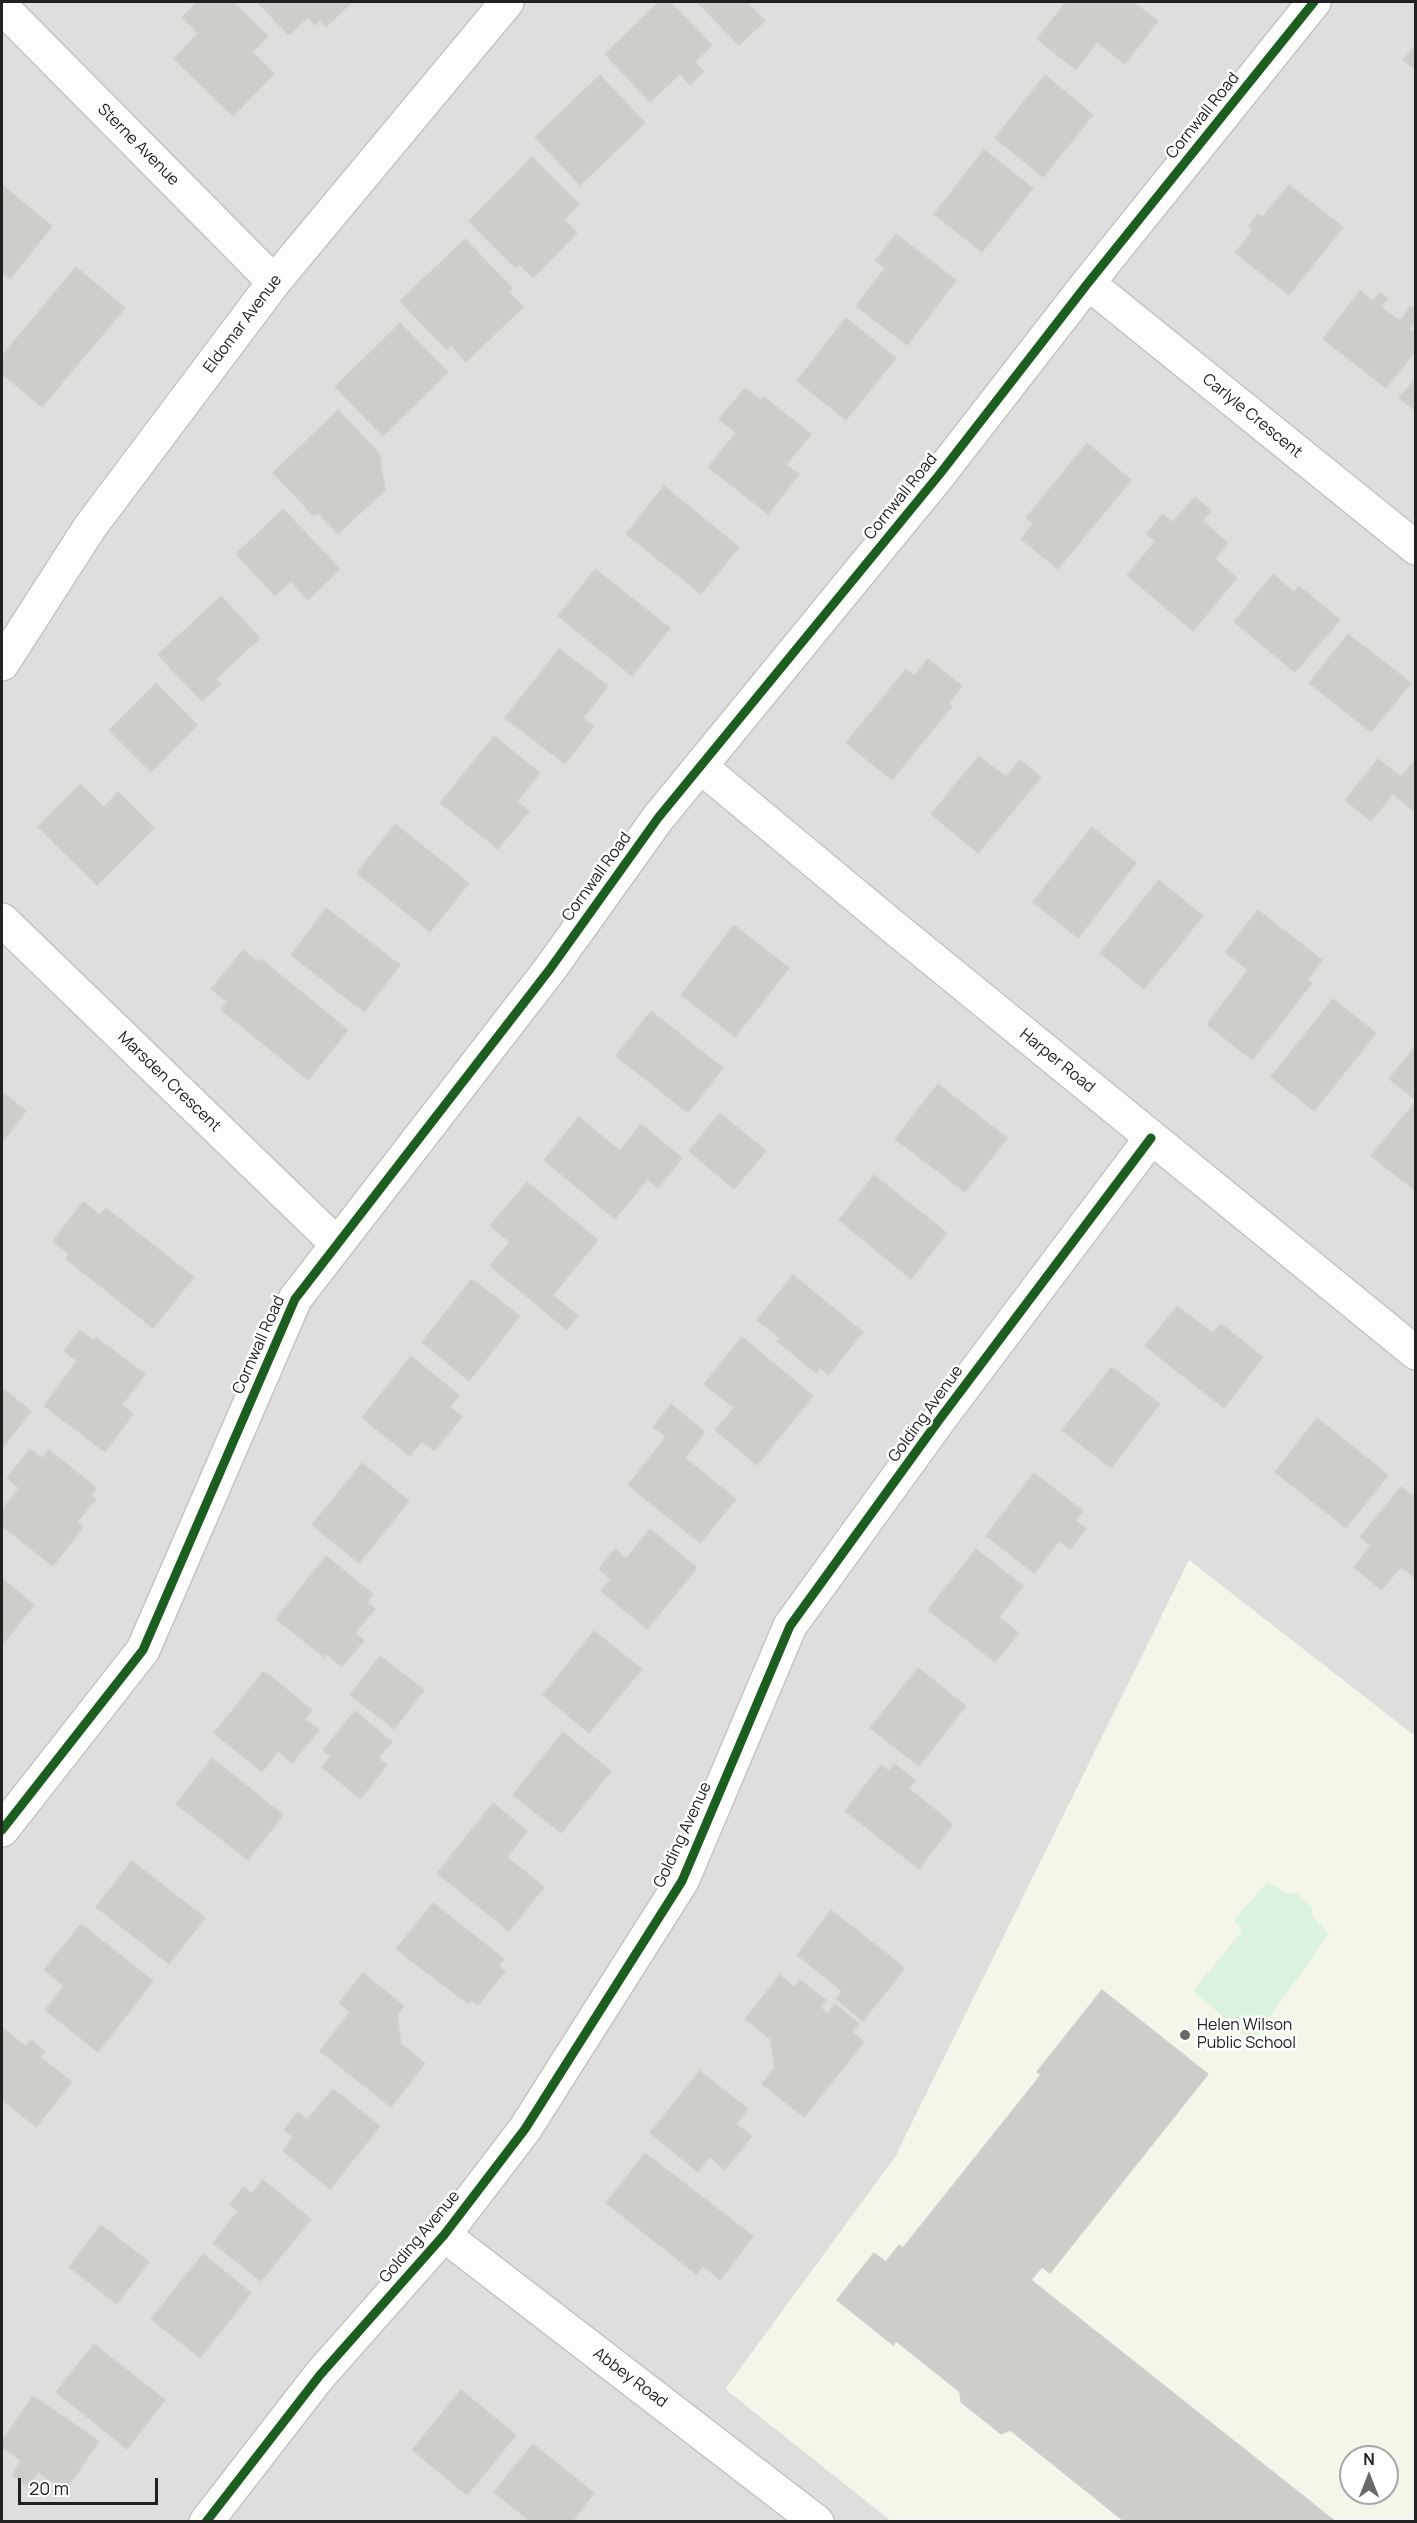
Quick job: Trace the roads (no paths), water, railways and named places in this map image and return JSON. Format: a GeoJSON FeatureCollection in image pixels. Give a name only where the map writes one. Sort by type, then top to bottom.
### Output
{"type":"FeatureCollection","features":[{"type":"Feature","properties":{"kind":"street","name":"Eldomar Avenue"},"geometry":{"type":"LineString","coordinates":[[2,664],[90,527],[274,282],[507,2]]}},
{"type":"Feature","properties":{"kind":"street","name":"Cornwall Road"},"geometry":{"type":"LineString","coordinates":[[2,1830],[143,1650],[295,1299],[550,969],[658,818],[939,475],[1088,283],[1314,2]]}},
{"type":"Feature","properties":{"kind":"street","name":"Sterne Avenue"},"geometry":{"type":"LineString","coordinates":[[2,7],[274,282]]}},
{"type":"Feature","properties":{"kind":"street","name":"Carlyle Crescent"},"geometry":{"type":"LineString","coordinates":[[1088,283],[1416,548]]}},
{"type":"Feature","properties":{"kind":"street","name":"Harper Road"},"geometry":{"type":"LineString","coordinates":[[701,767],[1416,1353]]}},
{"type":"Feature","properties":{"kind":"street","name":"Marsden Crescent"},"geometry":{"type":"LineString","coordinates":[[2,920],[337,1244]]}},
{"type":"Feature","properties":{"kind":"street","name":"Golding Avenue"},"geometry":{"type":"LineString","coordinates":[[206,2522],[320,2376],[444,2235],[525,2129],[682,1881],[790,1626],[939,1420],[1151,1138]]}},
{"type":"Feature","properties":{"kind":"street","name":"Abbey Road"},"geometry":{"type":"LineString","coordinates":[[444,2235],[816,2522]]}},
{"type":"Feature","properties":{"kind":"place","name":"Helen Wilson Public School"},"geometry":{"type":"Point","coordinates":[1185,2035]}}]}
